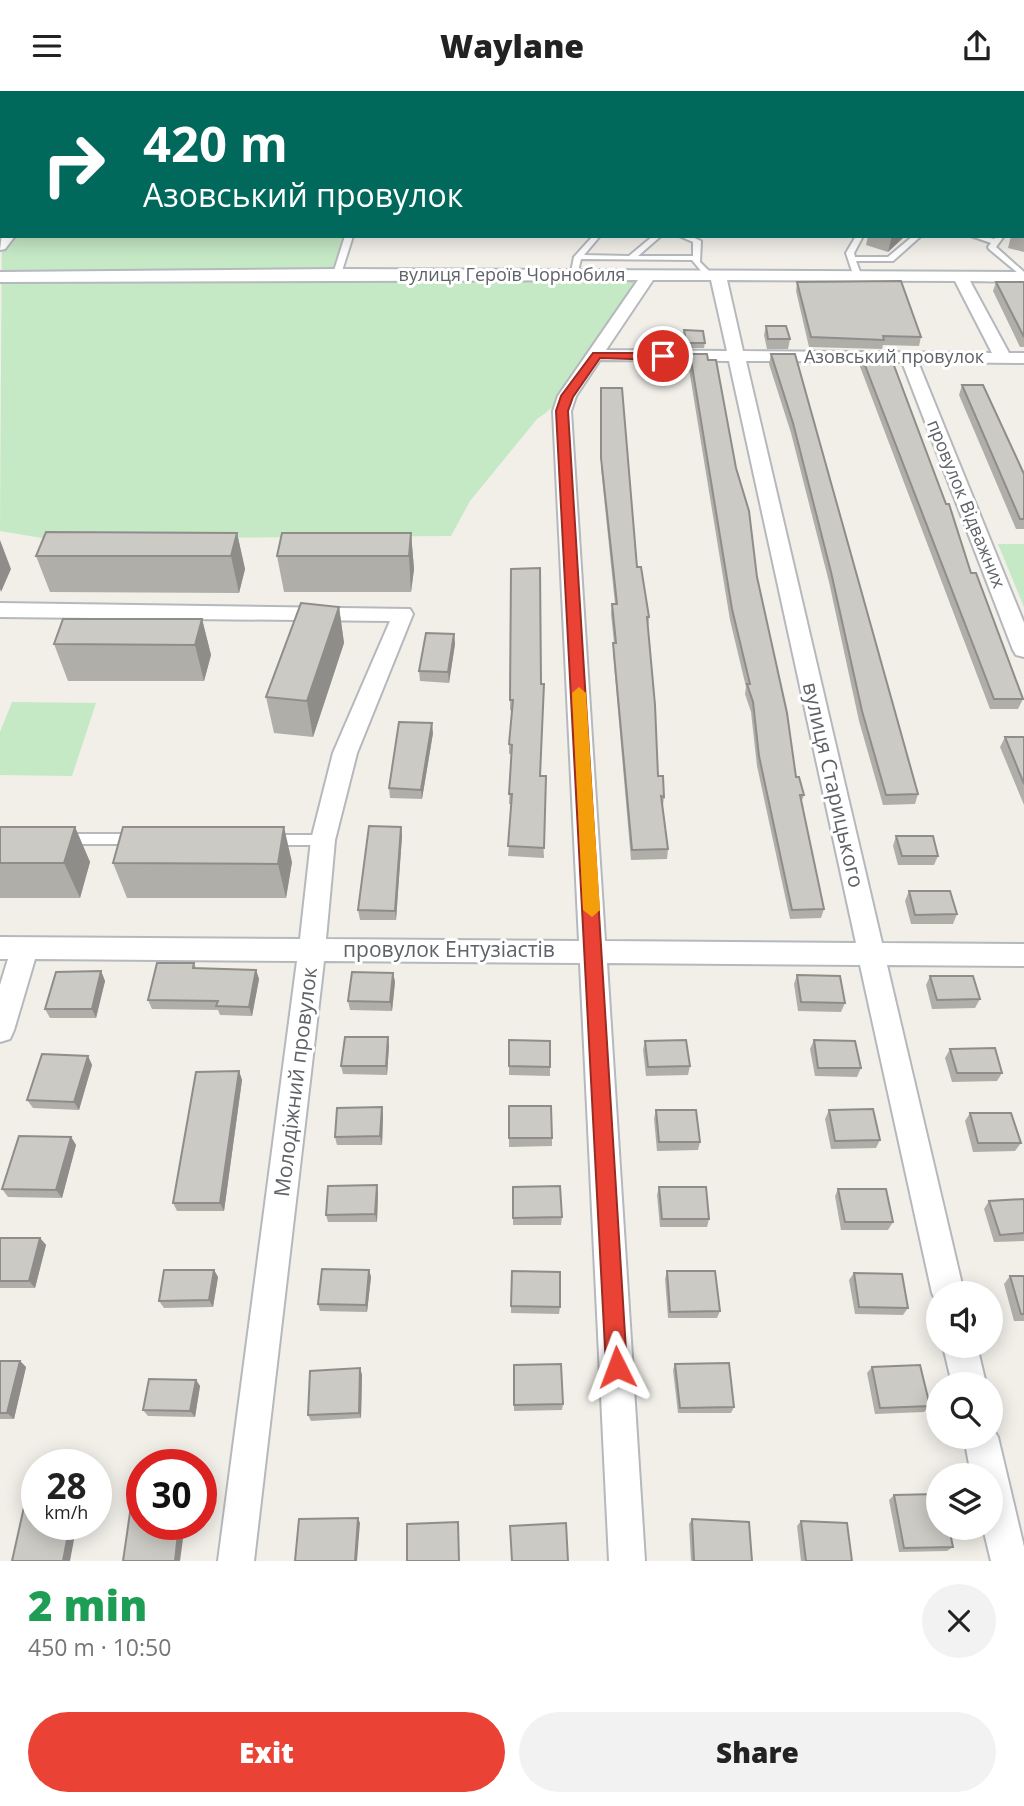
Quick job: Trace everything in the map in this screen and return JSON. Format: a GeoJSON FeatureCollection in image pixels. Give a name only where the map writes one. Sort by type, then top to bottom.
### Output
{"type":"FeatureCollection","features":[{"type":"Feature","properties":{"kind":"street","name":"вулиця Героїв Чорнобиля"},"geometry":{"type":"LineString","coordinates":[[0,277],[573,275],[639,267],[714,277],[1024,277]]}},
{"type":"Feature","properties":{"kind":"street"},"geometry":{"type":"LineString","coordinates":[[627,1561],[562,411],[567,396],[597,355],[639,267]]}},
{"type":"Feature","properties":{"kind":"street","name":"вулиця Старицького"},"geometry":{"type":"LineString","coordinates":[[714,277],[736,357],[945,1281]]}},
{"type":"Feature","properties":{"kind":"street"},"geometry":{"type":"LineString","coordinates":[[960,277],[1003,358]]}},
{"type":"Feature","properties":{"kind":"street","name":"Азовський провулок"},"geometry":{"type":"LineString","coordinates":[[597,355],[1024,358]]}},
{"type":"Feature","properties":{"kind":"street","name":"провулок Відважних"},"geometry":{"type":"LineString","coordinates":[[908,357],[1024,650]]}},
{"type":"Feature","properties":{"kind":"street","name":"Молодіжний провулок"},"geometry":{"type":"LineString","coordinates":[[0,610],[403,614],[345,753],[323,840],[312,950],[236,1561]]}},
{"type":"Feature","properties":{"kind":"street"},"geometry":{"type":"LineString","coordinates":[[0,1030],[12,948]]}},
{"type":"Feature","properties":{"kind":"street","name":"провулок Ентузіастів"},"geometry":{"type":"LineString","coordinates":[[12,948],[1024,955]]}},
{"type":"Feature","properties":{"kind":"street"},"geometry":{"type":"LineString","coordinates":[[1003,1535],[1009,1561]]}},
{"type":"Feature","properties":{"kind":"lane"},"geometry":{"type":"LineString","coordinates":[[337,274],[348,238]]}},
{"type":"Feature","properties":{"kind":"lane"},"geometry":{"type":"LineString","coordinates":[[573,275],[578,257],[595,238]]}},
{"type":"Feature","properties":{"kind":"lane"},"geometry":{"type":"LineString","coordinates":[[639,267],[657,238]]}},
{"type":"Feature","properties":{"kind":"lane"},"geometry":{"type":"LineString","coordinates":[[688,238],[697,241],[696,258],[714,277]]}},
{"type":"Feature","properties":{"kind":"lane"},"geometry":{"type":"LineString","coordinates":[[858,277],[850,253],[859,238]]}},
{"type":"Feature","properties":{"kind":"lane"},"geometry":{"type":"LineString","coordinates":[[852,259],[890,259],[916,238]]}},
{"type":"Feature","properties":{"kind":"lane"},"geometry":{"type":"LineString","coordinates":[[998,239],[992,247],[1024,277]]}},
{"type":"Feature","properties":{"kind":"lane"},"geometry":{"type":"LineString","coordinates":[[578,257],[639,267],[696,258]]}},
{"type":"Feature","properties":{"kind":"lane"},"geometry":{"type":"LineString","coordinates":[[49,839],[151,839]]}},
{"type":"Feature","properties":{"kind":"lane"},"geometry":{"type":"LineString","coordinates":[[257,840],[323,840]]}},
{"type":"Feature","properties":{"kind":"green space"},"geometry":{"type":"Polygon","coordinates":[[[2,238],[348,238],[337,274],[642,280],[580,375],[552,408],[537,419],[470,501],[451,536],[48,539],[0,531],[2,238]]]}},
{"type":"Feature","properties":{"kind":"green space"},"geometry":{"type":"Polygon","coordinates":[[[998,544],[1024,544],[1024,607],[998,544]]]}},
{"type":"Feature","properties":{"kind":"green space"},"geometry":{"type":"Polygon","coordinates":[[[12,702],[96,703],[72,776],[0,775],[0,732],[12,702]]]}},
{"type":"Feature","properties":{"kind":"building"},"geometry":{"type":"Polygon","coordinates":[[[901,281],[921,337],[883,336],[884,340],[811,337],[797,282],[901,281]]]}},
{"type":"Feature","properties":{"kind":"building"},"geometry":{"type":"Polygon","coordinates":[[[996,282],[1024,282],[1024,337],[996,282]]]}},
{"type":"Feature","properties":{"kind":"building"},"geometry":{"type":"Polygon","coordinates":[[[766,326],[786,326],[790,339],[768,339],[766,326]]]}},
{"type":"Feature","properties":{"kind":"building"},"geometry":{"type":"Polygon","coordinates":[[[684,330],[703,331],[705,343],[686,343],[684,330]]]}},
{"type":"Feature","properties":{"kind":"building"},"geometry":{"type":"Polygon","coordinates":[[[690,354],[707,354],[708,360],[716,360],[736,468],[749,511],[757,577],[787,713],[796,777],[799,777],[804,795],[800,795],[824,909],[792,910],[759,756],[753,702],[747,684],[750,684],[732,609],[690,354]]]}},
{"type":"Feature","properties":{"kind":"building"},"geometry":{"type":"Polygon","coordinates":[[[771,354],[795,354],[918,794],[886,795],[862,711],[831,572],[793,423],[771,354]]]}},
{"type":"Feature","properties":{"kind":"building"},"geometry":{"type":"Polygon","coordinates":[[[861,355],[890,355],[946,504],[949,504],[971,573],[976,573],[1023,699],[994,699],[861,355]]]}},
{"type":"Feature","properties":{"kind":"building"},"geometry":{"type":"Polygon","coordinates":[[[962,385],[983,385],[1024,474],[1024,519],[1020,519],[962,385]]]}},
{"type":"Feature","properties":{"kind":"building"},"geometry":{"type":"Polygon","coordinates":[[[601,388],[622,388],[637,567],[641,567],[649,617],[658,776],[663,776],[664,797],[661,796],[668,849],[632,850],[613,643],[616,643],[612,604],[617,604],[601,458],[601,388]]]}},
{"type":"Feature","properties":{"kind":"building"},"geometry":{"type":"Polygon","coordinates":[[[46,532],[237,533],[231,556],[36,556],[46,532]]]}},
{"type":"Feature","properties":{"kind":"building"},"geometry":{"type":"Polygon","coordinates":[[[282,533],[411,533],[409,556],[277,556],[282,533]]]}},
{"type":"Feature","properties":{"kind":"building"},"geometry":{"type":"Polygon","coordinates":[[[540,568],[541,684],[544,684],[540,776],[546,776],[544,848],[508,846],[512,794],[509,794],[512,745],[509,744],[513,700],[510,700],[511,569],[540,568]]]}},
{"type":"Feature","properties":{"kind":"building"},"geometry":{"type":"Polygon","coordinates":[[[301,603],[339,607],[307,701],[266,697],[301,603]]]}},
{"type":"Feature","properties":{"kind":"building"},"geometry":{"type":"Polygon","coordinates":[[[63,619],[202,619],[195,645],[54,644],[63,619]]]}},
{"type":"Feature","properties":{"kind":"building"},"geometry":{"type":"Polygon","coordinates":[[[426,633],[454,634],[448,672],[419,671],[426,633]]]}},
{"type":"Feature","properties":{"kind":"building"},"geometry":{"type":"Polygon","coordinates":[[[399,722],[432,723],[421,790],[389,788],[399,722]]]}},
{"type":"Feature","properties":{"kind":"building"},"geometry":{"type":"Polygon","coordinates":[[[1005,737],[1024,737],[1024,784],[1005,737]]]}},
{"type":"Feature","properties":{"kind":"building"},"geometry":{"type":"Polygon","coordinates":[[[369,826],[401,827],[395,911],[358,910],[369,826]]]}},
{"type":"Feature","properties":{"kind":"building"},"geometry":{"type":"Polygon","coordinates":[[[0,827],[75,827],[64,863],[0,863],[0,827]]]}},
{"type":"Feature","properties":{"kind":"building"},"geometry":{"type":"Polygon","coordinates":[[[123,827],[284,827],[278,864],[113,863],[123,827]]]}},
{"type":"Feature","properties":{"kind":"building"},"geometry":{"type":"Polygon","coordinates":[[[896,836],[933,836],[938,856],[902,856],[896,836]]]}},
{"type":"Feature","properties":{"kind":"building"},"geometry":{"type":"Polygon","coordinates":[[[909,891],[950,891],[957,914],[915,915],[909,891]]]}},
{"type":"Feature","properties":{"kind":"building"},"geometry":{"type":"Polygon","coordinates":[[[157,963],[194,963],[193,968],[256,970],[249,1007],[216,1006],[218,1001],[148,1000],[157,963]]]}},
{"type":"Feature","properties":{"kind":"building"},"geometry":{"type":"Polygon","coordinates":[[[101,971],[92,1009],[45,1009],[56,972],[101,971]]]}},
{"type":"Feature","properties":{"kind":"building"},"geometry":{"type":"Polygon","coordinates":[[[352,972],[393,973],[390,1002],[348,1001],[352,972]]]}},
{"type":"Feature","properties":{"kind":"building"},"geometry":{"type":"Polygon","coordinates":[[[797,975],[840,976],[845,1003],[801,1002],[797,975]]]}},
{"type":"Feature","properties":{"kind":"building"},"geometry":{"type":"Polygon","coordinates":[[[930,976],[973,976],[980,999],[937,1000],[930,976]]]}},
{"type":"Feature","properties":{"kind":"building"},"geometry":{"type":"Polygon","coordinates":[[[345,1037],[388,1037],[386,1066],[341,1066],[345,1037]]]}},
{"type":"Feature","properties":{"kind":"building"},"geometry":{"type":"Polygon","coordinates":[[[509,1040],[550,1041],[550,1067],[509,1066],[509,1040]]]}},
{"type":"Feature","properties":{"kind":"building"},"geometry":{"type":"Polygon","coordinates":[[[686,1040],[690,1066],[648,1067],[645,1041],[686,1040]]]}},
{"type":"Feature","properties":{"kind":"building"},"geometry":{"type":"Polygon","coordinates":[[[814,1040],[855,1041],[861,1068],[818,1068],[814,1040]]]}},
{"type":"Feature","properties":{"kind":"building"},"geometry":{"type":"Polygon","coordinates":[[[995,1048],[1002,1073],[957,1073],[950,1049],[995,1048]]]}},
{"type":"Feature","properties":{"kind":"building"},"geometry":{"type":"Polygon","coordinates":[[[42,1054],[88,1056],[74,1102],[27,1100],[42,1054]]]}},
{"type":"Feature","properties":{"kind":"building"},"geometry":{"type":"Polygon","coordinates":[[[239,1071],[220,1203],[173,1203],[196,1072],[239,1071]]]}},
{"type":"Feature","properties":{"kind":"building"},"geometry":{"type":"Polygon","coordinates":[[[509,1106],[551,1106],[552,1138],[509,1138],[509,1106]]]}},
{"type":"Feature","properties":{"kind":"building"},"geometry":{"type":"Polygon","coordinates":[[[382,1107],[380,1136],[335,1137],[337,1108],[382,1107]]]}},
{"type":"Feature","properties":{"kind":"building"},"geometry":{"type":"Polygon","coordinates":[[[873,1109],[880,1140],[835,1141],[829,1110],[873,1109]]]}},
{"type":"Feature","properties":{"kind":"building"},"geometry":{"type":"Polygon","coordinates":[[[656,1110],[696,1110],[700,1142],[659,1142],[656,1110]]]}},
{"type":"Feature","properties":{"kind":"building"},"geometry":{"type":"Polygon","coordinates":[[[970,1113],[1011,1113],[1021,1143],[978,1143],[970,1113]]]}},
{"type":"Feature","properties":{"kind":"building"},"geometry":{"type":"Polygon","coordinates":[[[19,1136],[71,1137],[56,1190],[2,1189],[19,1136]]]}},
{"type":"Feature","properties":{"kind":"building"},"geometry":{"type":"Polygon","coordinates":[[[377,1185],[375,1214],[326,1215],[328,1186],[377,1185]]]}},
{"type":"Feature","properties":{"kind":"building"},"geometry":{"type":"Polygon","coordinates":[[[560,1186],[562,1217],[513,1218],[513,1187],[560,1186]]]}},
{"type":"Feature","properties":{"kind":"building"},"geometry":{"type":"Polygon","coordinates":[[[659,1187],[706,1187],[709,1219],[662,1219],[659,1187]]]}},
{"type":"Feature","properties":{"kind":"building"},"geometry":{"type":"Polygon","coordinates":[[[838,1189],[886,1189],[893,1222],[845,1222],[838,1189]]]}},
{"type":"Feature","properties":{"kind":"building"},"geometry":{"type":"Polygon","coordinates":[[[1024,1199],[1024,1233],[1000,1235],[989,1201],[1024,1199]]]}},
{"type":"Feature","properties":{"kind":"building"},"geometry":{"type":"Polygon","coordinates":[[[0,1238],[40,1238],[29,1281],[0,1281],[0,1238]]]}},
{"type":"Feature","properties":{"kind":"building"},"geometry":{"type":"Polygon","coordinates":[[[322,1269],[369,1270],[366,1305],[318,1304],[322,1269]]]}},
{"type":"Feature","properties":{"kind":"building"},"geometry":{"type":"Polygon","coordinates":[[[164,1270],[214,1270],[209,1300],[159,1301],[164,1270]]]}},
{"type":"Feature","properties":{"kind":"building"},"geometry":{"type":"Polygon","coordinates":[[[512,1271],[560,1272],[560,1307],[511,1306],[512,1271]]]}},
{"type":"Feature","properties":{"kind":"building"},"geometry":{"type":"Polygon","coordinates":[[[667,1271],[715,1271],[720,1311],[670,1312],[667,1271]]]}},
{"type":"Feature","properties":{"kind":"building"},"geometry":{"type":"Polygon","coordinates":[[[854,1273],[902,1274],[908,1308],[859,1307],[854,1273]]]}},
{"type":"Feature","properties":{"kind":"building"},"geometry":{"type":"Polygon","coordinates":[[[1010,1276],[1024,1276],[1024,1314],[1021,1314],[1010,1276]]]}},
{"type":"Feature","properties":{"kind":"building"},"geometry":{"type":"Polygon","coordinates":[[[0,1361],[20,1361],[7,1413],[0,1413],[0,1361]]]}},
{"type":"Feature","properties":{"kind":"building"},"geometry":{"type":"Polygon","coordinates":[[[729,1363],[734,1407],[680,1408],[675,1364],[729,1363]]]}},
{"type":"Feature","properties":{"kind":"building"},"geometry":{"type":"Polygon","coordinates":[[[561,1364],[563,1404],[514,1405],[514,1365],[561,1364]]]}},
{"type":"Feature","properties":{"kind":"building"},"geometry":{"type":"Polygon","coordinates":[[[920,1365],[926,1390],[926,1406],[880,1408],[872,1367],[920,1365]]]}},
{"type":"Feature","properties":{"kind":"building"},"geometry":{"type":"Polygon","coordinates":[[[360,1368],[359,1413],[308,1415],[310,1371],[360,1368]]]}},
{"type":"Feature","properties":{"kind":"building"},"geometry":{"type":"Polygon","coordinates":[[[149,1379],[196,1380],[190,1411],[143,1410],[149,1379]]]}},
{"type":"Feature","properties":{"kind":"building"},"geometry":{"type":"Polygon","coordinates":[[[926,1494],[926,1540],[952,1540],[953,1547],[904,1548],[894,1495],[926,1494]]]}},
{"type":"Feature","properties":{"kind":"building"},"geometry":{"type":"Polygon","coordinates":[[[358,1518],[355,1561],[295,1561],[299,1519],[358,1518]]]}},
{"type":"Feature","properties":{"kind":"building"},"geometry":{"type":"Polygon","coordinates":[[[692,1519],[749,1522],[752,1561],[694,1561],[692,1519]]]}},
{"type":"Feature","properties":{"kind":"building"},"geometry":{"type":"Polygon","coordinates":[[[21,1520],[21,1540],[67,1540],[63,1561],[12,1561],[21,1520]]]}},
{"type":"Feature","properties":{"kind":"building"},"geometry":{"type":"Polygon","coordinates":[[[801,1521],[847,1523],[852,1561],[806,1561],[801,1521]]]}},
{"type":"Feature","properties":{"kind":"building"},"geometry":{"type":"Polygon","coordinates":[[[458,1522],[459,1561],[407,1561],[407,1524],[458,1522]]]}},
{"type":"Feature","properties":{"kind":"building"},"geometry":{"type":"Polygon","coordinates":[[[566,1523],[568,1561],[512,1561],[510,1526],[566,1523]]]}},
{"type":"Feature","properties":{"kind":"building"},"geometry":{"type":"Polygon","coordinates":[[[126,1540],[177,1540],[175,1561],[123,1561],[126,1540]]]}},
{"type":"Feature","properties":{"kind":"slow traffic"},"geometry":{"type":"LineString","coordinates":[[579,693],[592,910]]}},
{"type":"Feature","properties":{"kind":"route"},"geometry":{"type":"LineString","coordinates":[[617,1367],[562,411],[567,396],[597,355],[663,356]]}}]}
